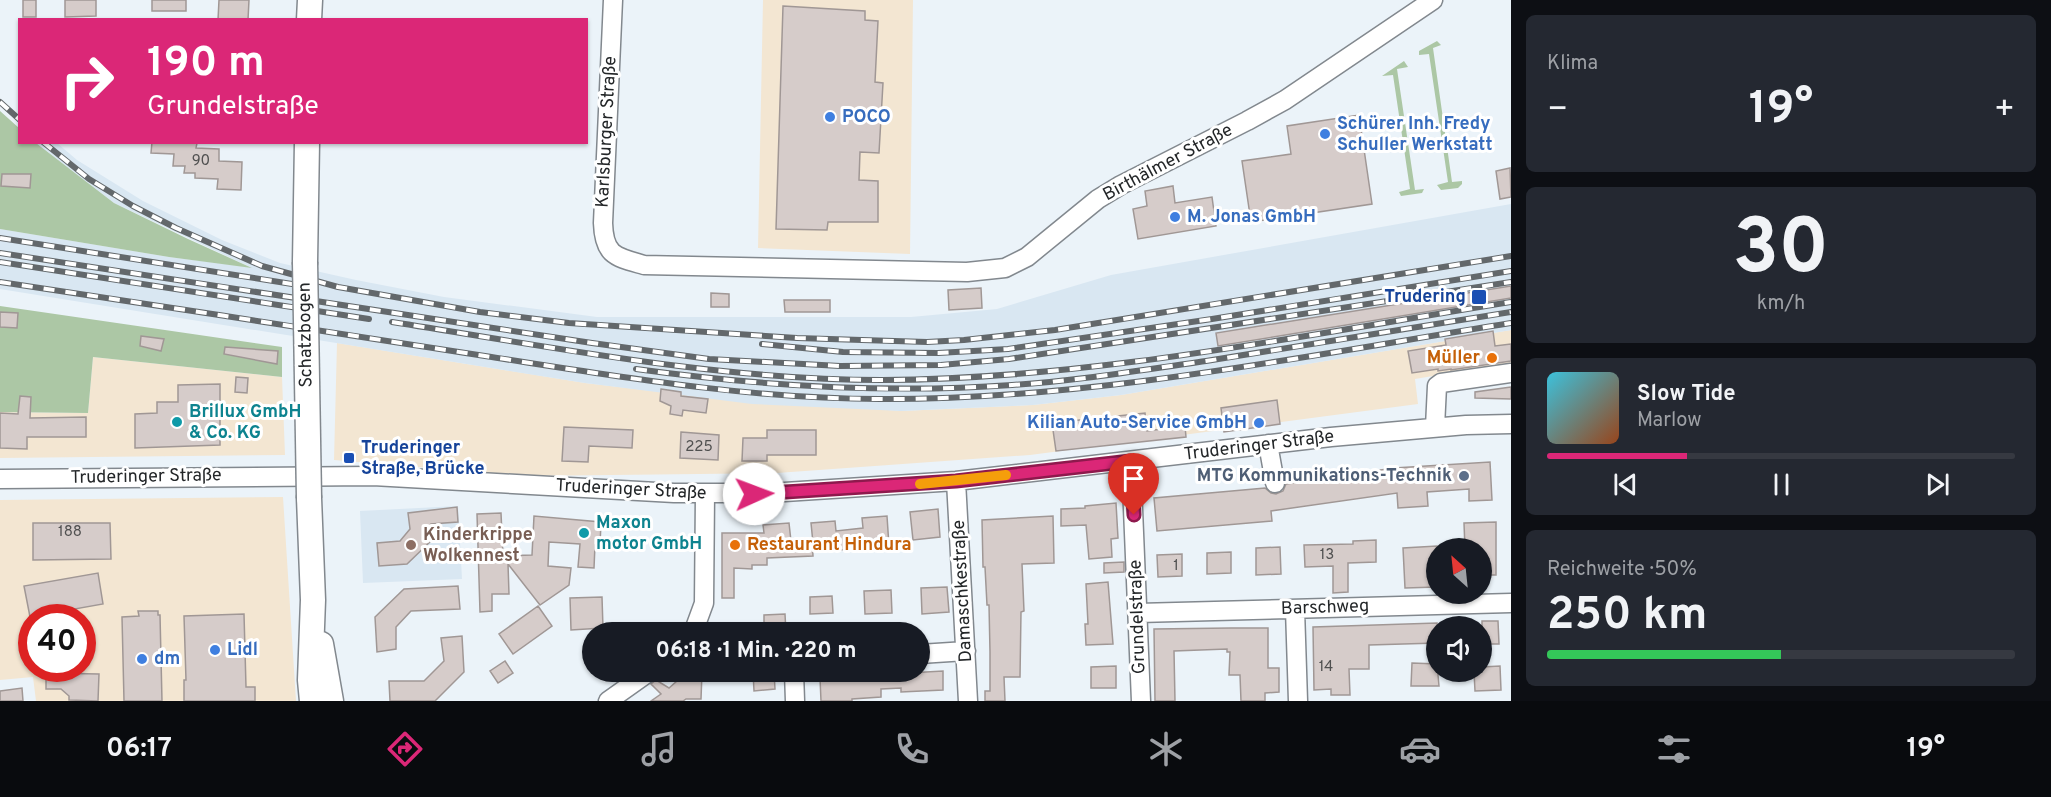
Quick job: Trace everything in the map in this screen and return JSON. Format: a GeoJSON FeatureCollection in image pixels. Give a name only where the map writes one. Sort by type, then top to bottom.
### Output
{"type":"FeatureCollection","features":[{"type":"Feature","properties":{"kind":"main road"},"geometry":{"type":"LineString","coordinates":[[309,18],[310,0]]}},
{"type":"Feature","properties":{"kind":"main road","name":"Schatzbogen"},"geometry":{"type":"LineString","coordinates":[[307,144],[305,262],[313,600],[310,680],[312,701]]}},
{"type":"Feature","properties":{"kind":"main road","name":"Schatzbogen"},"geometry":{"type":"LineString","coordinates":[[313,600],[330,701]]}},
{"type":"Feature","properties":{"kind":"street","name":"Karlsburger Straße"},"geometry":{"type":"LineString","coordinates":[[613,0],[603,239],[608,249],[618,258]]}},
{"type":"Feature","properties":{"kind":"street","name":"Birthälmer Straße"},"geometry":{"type":"LineString","coordinates":[[618,258],[644,265],[781,269],[967,272],[1005,268],[1027,257],[1098,199],[1121,184],[1247,121],[1285,99],[1422,3]]}},
{"type":"Feature","properties":{"kind":"street"},"geometry":{"type":"LineString","coordinates":[[1435,427],[1437,386],[1441,383],[1511,373]]}},
{"type":"Feature","properties":{"kind":"street","name":"Truderinger Straße"},"geometry":{"type":"LineString","coordinates":[[0,479],[373,476],[705,494],[824,491],[956,481],[1268,444],[1435,427],[1511,424]]}},
{"type":"Feature","properties":{"kind":"street"},"geometry":{"type":"LineString","coordinates":[[1268,444],[1275,483]]}},
{"type":"Feature","properties":{"kind":"street","name":"Grundelstraße"},"geometry":{"type":"LineString","coordinates":[[1131,461],[1141,701]]}},
{"type":"Feature","properties":{"kind":"street","name":"Damaschkestraße"},"geometry":{"type":"LineString","coordinates":[[956,481],[968,701]]}},
{"type":"Feature","properties":{"kind":"street"},"geometry":{"type":"LineString","coordinates":[[698,622],[704,603],[705,494]]}},
{"type":"Feature","properties":{"kind":"street","name":"Barschweg"},"geometry":{"type":"LineString","coordinates":[[1138,613],[1511,603]]}},
{"type":"Feature","properties":{"kind":"street"},"geometry":{"type":"LineString","coordinates":[[1294,609],[1298,701]]}},
{"type":"Feature","properties":{"kind":"street"},"geometry":{"type":"LineString","coordinates":[[930,653],[966,651]]}},
{"type":"Feature","properties":{"kind":"street"},"geometry":{"type":"LineString","coordinates":[[608,701],[635,682]]}},
{"type":"Feature","properties":{"kind":"street"},"geometry":{"type":"LineString","coordinates":[[794,682],[795,701]]}},
{"type":"Feature","properties":{"kind":"shaded area"},"geometry":{"type":"Polygon","coordinates":[[[763,0],[913,0],[910,254],[758,248],[763,0]]]}},
{"type":"Feature","properties":{"kind":"shaded area"},"geometry":{"type":"Polygon","coordinates":[[[37,144],[58,144],[77,160],[143,201],[222,240],[280,263],[444,297],[597,317],[911,317],[997,309],[1111,275],[1511,204],[1511,330],[1121,395],[1033,405],[901,411],[752,404],[585,383],[0,289],[0,229],[169,257],[250,267],[114,203],[37,144]]]}},
{"type":"Feature","properties":{"kind":"shaded area"},"geometry":{"type":"Polygon","coordinates":[[[1511,330],[1511,363],[1415,379],[1418,404],[1030,455],[777,473],[524,476],[334,460],[337,343],[585,383],[661,392],[901,411],[1033,405],[1121,395],[1511,330]]]}},
{"type":"Feature","properties":{"kind":"shaded area"},"geometry":{"type":"Polygon","coordinates":[[[93,357],[282,377],[285,455],[0,458],[0,412],[88,413],[93,357]]]}},
{"type":"Feature","properties":{"kind":"shaded area"},"geometry":{"type":"Polygon","coordinates":[[[283,497],[296,701],[36,701],[34,682],[96,682],[96,604],[18,604],[18,678],[0,680],[0,500],[283,497]]]}},
{"type":"Feature","properties":{"kind":"shaded area","name":"Kinderkrippe Wolkennest"},"geometry":{"type":"Polygon","coordinates":[[[458,506],[462,579],[363,583],[360,511],[458,506]]]}},
{"type":"Feature","properties":{"kind":"green space"},"geometry":{"type":"Polygon","coordinates":[[[1437,41],[1441,45],[1433,48],[1452,182],[1462,181],[1458,188],[1441,190],[1437,185],[1448,182],[1429,54],[1419,55],[1419,51],[1437,41]]]}},
{"type":"Feature","properties":{"kind":"green space"},"geometry":{"type":"Polygon","coordinates":[[[1404,61],[1408,67],[1397,69],[1415,190],[1424,189],[1422,193],[1401,196],[1399,192],[1410,189],[1393,75],[1382,76],[1404,61]]]}},
{"type":"Feature","properties":{"kind":"green space"},"geometry":{"type":"Polygon","coordinates":[[[0,111],[18,127],[18,144],[37,144],[114,203],[252,268],[169,257],[0,229],[0,111]]]}},
{"type":"Feature","properties":{"kind":"green space"},"geometry":{"type":"Polygon","coordinates":[[[0,306],[282,347],[282,377],[93,357],[88,413],[0,412],[0,306]]]}},
{"type":"Feature","properties":{"kind":"building"},"geometry":{"type":"Polygon","coordinates":[[[23,0],[36,0],[36,17],[23,17],[23,0]]]}},
{"type":"Feature","properties":{"kind":"building"},"geometry":{"type":"Polygon","coordinates":[[[65,0],[96,0],[96,16],[65,17],[65,0]]]}},
{"type":"Feature","properties":{"kind":"building"},"geometry":{"type":"Polygon","coordinates":[[[152,0],[186,0],[186,11],[152,11],[152,0]]]}},
{"type":"Feature","properties":{"kind":"building"},"geometry":{"type":"Polygon","coordinates":[[[219,0],[249,0],[248,18],[218,18],[219,0]]]}},
{"type":"Feature","properties":{"kind":"building","name":"POCO"},"geometry":{"type":"Polygon","coordinates":[[[783,6],[865,11],[865,20],[878,21],[875,82],[883,83],[879,153],[860,152],[859,180],[878,181],[878,222],[828,222],[827,230],[776,229],[783,6]]]}},
{"type":"Feature","properties":{"kind":"building"},"geometry":{"type":"Polygon","coordinates":[[[1359,115],[1372,204],[1251,222],[1242,161],[1291,154],[1287,126],[1359,115]]]}},
{"type":"Feature","properties":{"kind":"building"},"geometry":{"type":"Polygon","coordinates":[[[152,144],[197,144],[196,148],[219,149],[219,161],[242,162],[241,190],[217,189],[218,179],[195,178],[195,173],[184,173],[185,166],[173,166],[174,154],[151,153],[152,144]]]}},
{"type":"Feature","properties":{"kind":"building"},"geometry":{"type":"Polygon","coordinates":[[[1510,168],[1511,197],[1500,199],[1496,171],[1510,168]]]}},
{"type":"Feature","properties":{"kind":"building"},"geometry":{"type":"Polygon","coordinates":[[[2,174],[31,174],[30,188],[1,186],[2,174]]]}},
{"type":"Feature","properties":{"kind":"building","name":"M. Jonas GmbH"},"geometry":{"type":"Polygon","coordinates":[[[1173,186],[1175,203],[1212,197],[1216,226],[1138,239],[1133,209],[1147,206],[1145,191],[1173,186]]]}},
{"type":"Feature","properties":{"kind":"building"},"geometry":{"type":"Polygon","coordinates":[[[1511,286],[1511,298],[1218,346],[1216,333],[1511,286]]]}},
{"type":"Feature","properties":{"kind":"building"},"geometry":{"type":"Polygon","coordinates":[[[981,288],[982,308],[949,310],[948,290],[981,288]]]}},
{"type":"Feature","properties":{"kind":"building"},"geometry":{"type":"Polygon","coordinates":[[[711,293],[729,294],[729,307],[711,307],[711,293]]]}},
{"type":"Feature","properties":{"kind":"building"},"geometry":{"type":"Polygon","coordinates":[[[784,300],[830,300],[830,312],[785,312],[784,300]]]}},
{"type":"Feature","properties":{"kind":"building"},"geometry":{"type":"Polygon","coordinates":[[[0,312],[18,313],[17,328],[0,327],[0,312]]]}},
{"type":"Feature","properties":{"kind":"building"},"geometry":{"type":"Polygon","coordinates":[[[1493,331],[1495,346],[1511,344],[1511,361],[1412,373],[1408,351],[1446,345],[1445,339],[1493,331]]]}},
{"type":"Feature","properties":{"kind":"building"},"geometry":{"type":"Polygon","coordinates":[[[141,336],[164,339],[161,351],[140,346],[141,336]]]}},
{"type":"Feature","properties":{"kind":"building"},"geometry":{"type":"Polygon","coordinates":[[[225,347],[278,351],[277,364],[224,354],[225,347]]]}},
{"type":"Feature","properties":{"kind":"building"},"geometry":{"type":"Polygon","coordinates":[[[236,377],[248,378],[247,393],[235,392],[236,377]]]}},
{"type":"Feature","properties":{"kind":"building","name":"Brillux GmbH & Co. KG"},"geometry":{"type":"Polygon","coordinates":[[[220,384],[220,445],[135,448],[135,414],[157,413],[157,402],[178,402],[178,385],[220,384]]]}},
{"type":"Feature","properties":{"kind":"building"},"geometry":{"type":"Polygon","coordinates":[[[1511,387],[1511,399],[1475,398],[1475,392],[1511,387]]]}},
{"type":"Feature","properties":{"kind":"building"},"geometry":{"type":"Polygon","coordinates":[[[661,389],[681,392],[681,396],[708,399],[706,413],[683,410],[682,416],[670,414],[671,406],[660,401],[661,389]]]}},
{"type":"Feature","properties":{"kind":"building"},"geometry":{"type":"Polygon","coordinates":[[[20,396],[31,397],[30,418],[86,417],[86,437],[27,437],[27,449],[0,448],[0,413],[18,414],[20,396]]]}},
{"type":"Feature","properties":{"kind":"building"},"geometry":{"type":"Polygon","coordinates":[[[1277,400],[1280,424],[1224,432],[1221,408],[1277,400]]]}},
{"type":"Feature","properties":{"kind":"building"},"geometry":{"type":"Polygon","coordinates":[[[1145,413],[1147,431],[1185,426],[1186,437],[1056,451],[1052,423],[1145,413]]]}},
{"type":"Feature","properties":{"kind":"building"},"geometry":{"type":"Polygon","coordinates":[[[564,427],[633,430],[632,448],[589,446],[588,462],[562,461],[564,427]]]}},
{"type":"Feature","properties":{"kind":"building"},"geometry":{"type":"Polygon","coordinates":[[[767,430],[816,430],[816,455],[767,455],[767,461],[742,461],[743,438],[767,438],[767,430]]]}},
{"type":"Feature","properties":{"kind":"building"},"geometry":{"type":"Polygon","coordinates":[[[681,432],[719,435],[718,460],[680,458],[681,432]]]}},
{"type":"Feature","properties":{"kind":"building"},"geometry":{"type":"Polygon","coordinates":[[[1490,462],[1492,500],[1469,501],[1469,489],[1427,492],[1428,506],[1398,508],[1397,493],[1271,511],[1272,521],[1157,531],[1154,498],[1265,488],[1276,494],[1283,491],[1286,484],[1394,468],[1490,462]]]}},
{"type":"Feature","properties":{"kind":"building"},"geometry":{"type":"Polygon","coordinates":[[[1116,503],[1118,538],[1111,539],[1112,557],[1089,559],[1086,525],[1061,526],[1061,509],[1116,503]]]}},
{"type":"Feature","properties":{"kind":"building"},"geometry":{"type":"Polygon","coordinates":[[[457,507],[458,522],[431,524],[432,540],[407,564],[379,566],[377,543],[400,541],[410,529],[408,513],[457,507]]]}},
{"type":"Feature","properties":{"kind":"building"},"geometry":{"type":"Polygon","coordinates":[[[938,509],[940,537],[913,540],[910,512],[938,509]]]}},
{"type":"Feature","properties":{"kind":"building"},"geometry":{"type":"Polygon","coordinates":[[[501,513],[503,556],[532,555],[534,516],[601,522],[600,545],[595,545],[594,568],[578,567],[580,544],[549,542],[548,566],[571,568],[569,585],[540,605],[508,564],[509,594],[492,594],[492,611],[480,612],[477,514],[501,513]]]}},
{"type":"Feature","properties":{"kind":"building"},"geometry":{"type":"Polygon","coordinates":[[[887,516],[889,546],[840,550],[839,541],[813,543],[811,523],[835,521],[836,531],[863,528],[862,518],[887,516]]]}},
{"type":"Feature","properties":{"kind":"building"},"geometry":{"type":"Polygon","coordinates":[[[1053,516],[1054,563],[1022,564],[1024,611],[1021,612],[1020,677],[1004,677],[1005,701],[985,701],[985,691],[990,691],[990,652],[989,605],[987,605],[985,567],[983,567],[982,520],[1053,516]]]}},
{"type":"Feature","properties":{"kind":"building"},"geometry":{"type":"Polygon","coordinates":[[[1496,522],[1496,575],[1492,575],[1492,538],[1465,538],[1464,523],[1496,522]]]}},
{"type":"Feature","properties":{"kind":"building"},"geometry":{"type":"Polygon","coordinates":[[[33,523],[110,523],[111,559],[33,560],[33,523]]]}},
{"type":"Feature","properties":{"kind":"building"},"geometry":{"type":"Polygon","coordinates":[[[789,523],[791,541],[812,539],[813,556],[767,558],[767,565],[752,565],[752,569],[734,568],[734,598],[722,598],[722,533],[764,533],[763,525],[789,523]]]}},
{"type":"Feature","properties":{"kind":"building"},"geometry":{"type":"Polygon","coordinates":[[[1376,540],[1376,562],[1348,563],[1348,592],[1333,593],[1333,566],[1305,567],[1304,545],[1353,544],[1353,541],[1376,540]]]}},
{"type":"Feature","properties":{"kind":"building"},"geometry":{"type":"Polygon","coordinates":[[[1280,547],[1281,574],[1256,575],[1256,548],[1280,547]]]}},
{"type":"Feature","properties":{"kind":"building"},"geometry":{"type":"Polygon","coordinates":[[[1426,547],[1426,587],[1405,588],[1403,548],[1426,547]]]}},
{"type":"Feature","properties":{"kind":"building"},"geometry":{"type":"Polygon","coordinates":[[[1231,552],[1231,573],[1207,574],[1207,553],[1231,552]]]}},
{"type":"Feature","properties":{"kind":"building"},"geometry":{"type":"Polygon","coordinates":[[[1182,554],[1182,576],[1158,577],[1157,555],[1182,554]]]}},
{"type":"Feature","properties":{"kind":"building"},"geometry":{"type":"Polygon","coordinates":[[[1124,562],[1124,572],[1104,573],[1104,563],[1124,562]]]}},
{"type":"Feature","properties":{"kind":"building"},"geometry":{"type":"Polygon","coordinates":[[[98,573],[103,604],[27,604],[24,586],[98,573]]]}},
{"type":"Feature","properties":{"kind":"building"},"geometry":{"type":"Polygon","coordinates":[[[1108,582],[1113,644],[1086,645],[1085,624],[1088,624],[1086,584],[1108,582]]]}},
{"type":"Feature","properties":{"kind":"building"},"geometry":{"type":"Polygon","coordinates":[[[458,586],[460,609],[411,611],[396,627],[396,649],[377,652],[375,617],[404,589],[458,586]]]}},
{"type":"Feature","properties":{"kind":"building"},"geometry":{"type":"Polygon","coordinates":[[[947,587],[949,612],[922,614],[921,588],[947,587]]]}},
{"type":"Feature","properties":{"kind":"building"},"geometry":{"type":"Polygon","coordinates":[[[891,590],[892,613],[865,614],[864,591],[891,590]]]}},
{"type":"Feature","properties":{"kind":"building"},"geometry":{"type":"Polygon","coordinates":[[[832,596],[833,613],[810,614],[810,597],[832,596]]]}},
{"type":"Feature","properties":{"kind":"building"},"geometry":{"type":"Polygon","coordinates":[[[602,597],[603,622],[582,622],[582,629],[571,630],[570,598],[602,597]]]}},
{"type":"Feature","properties":{"kind":"building"},"geometry":{"type":"Polygon","coordinates":[[[538,606],[552,626],[513,654],[499,634],[538,606]]]}},
{"type":"Feature","properties":{"kind":"building","name":"dm"},"geometry":{"type":"Polygon","coordinates":[[[138,611],[158,611],[160,615],[162,701],[124,701],[122,617],[139,616],[138,611]]]}},
{"type":"Feature","properties":{"kind":"building","name":"Lidl"},"geometry":{"type":"Polygon","coordinates":[[[244,614],[246,687],[255,687],[255,701],[184,701],[184,680],[186,680],[184,616],[244,614]]]}},
{"type":"Feature","properties":{"kind":"building"},"geometry":{"type":"Polygon","coordinates":[[[785,614],[785,622],[764,622],[764,615],[785,614]]]}},
{"type":"Feature","properties":{"kind":"building"},"geometry":{"type":"Polygon","coordinates":[[[1492,621],[1498,621],[1499,644],[1492,644],[1492,621]]]}},
{"type":"Feature","properties":{"kind":"building"},"geometry":{"type":"Polygon","coordinates":[[[1426,623],[1426,643],[1369,645],[1369,669],[1349,669],[1350,695],[1331,695],[1331,689],[1314,690],[1313,627],[1426,623]]]}},
{"type":"Feature","properties":{"kind":"building"},"geometry":{"type":"Polygon","coordinates":[[[1268,628],[1268,668],[1279,668],[1279,692],[1265,693],[1265,701],[1241,701],[1240,675],[1229,675],[1230,652],[1227,652],[1227,649],[1174,651],[1175,701],[1155,701],[1154,629],[1268,628]]]}},
{"type":"Feature","properties":{"kind":"building"},"geometry":{"type":"Polygon","coordinates":[[[462,636],[464,672],[435,701],[390,701],[389,681],[424,681],[444,661],[441,638],[462,636]]]}},
{"type":"Feature","properties":{"kind":"building"},"geometry":{"type":"Polygon","coordinates":[[[505,661],[513,673],[498,683],[490,671],[505,661]]]}},
{"type":"Feature","properties":{"kind":"building"},"geometry":{"type":"Polygon","coordinates":[[[1412,663],[1426,664],[1426,682],[1439,682],[1439,686],[1411,686],[1412,663]]]}},
{"type":"Feature","properties":{"kind":"building"},"geometry":{"type":"Polygon","coordinates":[[[1116,666],[1116,688],[1091,688],[1091,667],[1116,666]]]}},
{"type":"Feature","properties":{"kind":"building"},"geometry":{"type":"Polygon","coordinates":[[[1492,666],[1500,666],[1501,690],[1475,691],[1475,682],[1492,682],[1492,666]]]}},
{"type":"Feature","properties":{"kind":"building"},"geometry":{"type":"Polygon","coordinates":[[[943,671],[943,690],[901,692],[901,688],[881,689],[881,697],[852,699],[852,701],[821,701],[820,682],[930,682],[930,672],[943,671]]]}},
{"type":"Feature","properties":{"kind":"building"},"geometry":{"type":"Polygon","coordinates":[[[96,674],[99,674],[98,701],[69,700],[69,696],[61,689],[46,689],[46,682],[96,682],[96,674]]]}},
{"type":"Feature","properties":{"kind":"building"},"geometry":{"type":"Polygon","coordinates":[[[654,682],[659,682],[669,688],[676,682],[702,682],[701,699],[651,701],[661,694],[651,684],[654,682]]]}},
{"type":"Feature","properties":{"kind":"building"},"geometry":{"type":"Polygon","coordinates":[[[754,682],[775,682],[775,689],[754,691],[754,682]]]}},
{"type":"Feature","properties":{"kind":"building"},"geometry":{"type":"Polygon","coordinates":[[[22,688],[23,701],[0,701],[0,691],[22,688]]]}},
{"type":"Feature","properties":{"kind":"railway"},"geometry":{"type":"LineString","coordinates":[[0,102],[18,118]]}},
{"type":"Feature","properties":{"kind":"railway"},"geometry":{"type":"LineString","coordinates":[[45,144],[89,179],[133,206],[176,228],[262,266],[338,287],[480,312],[569,323],[797,338],[927,342],[964,340],[1055,330],[1511,256]]}},
{"type":"Feature","properties":{"kind":"railway"},"geometry":{"type":"LineString","coordinates":[[0,238],[311,287]]}},
{"type":"Feature","properties":{"kind":"railway"},"geometry":{"type":"LineString","coordinates":[[0,253],[709,359],[840,366],[941,365],[1009,359],[1511,282]]}},
{"type":"Feature","properties":{"kind":"railway"},"geometry":{"type":"LineString","coordinates":[[0,262],[369,319]]}},
{"type":"Feature","properties":{"kind":"railway"},"geometry":{"type":"LineString","coordinates":[[762,344],[843,352],[938,353],[1008,349],[1511,271]]}},
{"type":"Feature","properties":{"kind":"railway"},"geometry":{"type":"LineString","coordinates":[[0,282],[682,385],[831,398],[959,397],[1118,384],[1276,362],[1511,323]]}},
{"type":"Feature","properties":{"kind":"railway"},"geometry":{"type":"LineString","coordinates":[[392,322],[697,368],[820,379],[882,380],[961,378],[1119,364],[1276,341],[1511,302]]}},
{"type":"Feature","properties":{"kind":"railway"},"geometry":{"type":"LineString","coordinates":[[636,369],[730,380],[823,387],[917,389],[1012,385],[1085,378],[1206,361],[1511,312]]}},
{"type":"Feature","properties":{"kind":"slow traffic"},"geometry":{"type":"LineString","coordinates":[[920,484],[1006,475]]}},
{"type":"Feature","properties":{"kind":"place","name":"POCO"},"geometry":{"type":"Point","coordinates":[830,117]}},
{"type":"Feature","properties":{"kind":"place","name":"Schürer Inh. Fredy Schuller Werkstatt"},"geometry":{"type":"Point","coordinates":[1325,134]}},
{"type":"Feature","properties":{"kind":"place","name":"M. Jonas GmbH"},"geometry":{"type":"Point","coordinates":[1175,217]}},
{"type":"Feature","properties":{"kind":"place","name":"Trudering"},"geometry":{"type":"Point","coordinates":[1479,297]}},
{"type":"Feature","properties":{"kind":"place","name":"Müller"},"geometry":{"type":"Point","coordinates":[1492,358]}},
{"type":"Feature","properties":{"kind":"place","name":"Brillux GmbH & Co. KG"},"geometry":{"type":"Point","coordinates":[177,422]}},
{"type":"Feature","properties":{"kind":"place","name":"Kilian Auto-Service GmbH"},"geometry":{"type":"Point","coordinates":[1259,423]}},
{"type":"Feature","properties":{"kind":"place","name":"Truderinger Straße, Brücke"},"geometry":{"type":"Point","coordinates":[349,458]}},
{"type":"Feature","properties":{"kind":"place","name":"MTG Kommunikations-Technik"},"geometry":{"type":"Point","coordinates":[1464,476]}},
{"type":"Feature","properties":{"kind":"place","name":"Maxon motor GmbH"},"geometry":{"type":"Point","coordinates":[584,533]}},
{"type":"Feature","properties":{"kind":"place","name":"Kinderkrippe Wolkennest"},"geometry":{"type":"Point","coordinates":[411,545]}},
{"type":"Feature","properties":{"kind":"place","name":"Restaurant Hindura"},"geometry":{"type":"Point","coordinates":[735,545]}},
{"type":"Feature","properties":{"kind":"place","name":"Lidl"},"geometry":{"type":"Point","coordinates":[215,650]}},
{"type":"Feature","properties":{"kind":"place","name":"dm"},"geometry":{"type":"Point","coordinates":[142,659]}},
{"type":"Feature","properties":{"kind":"route"},"geometry":{"type":"LineString","coordinates":[[754,494],[956,481],[1131,461],[1134,515]]}}]}
